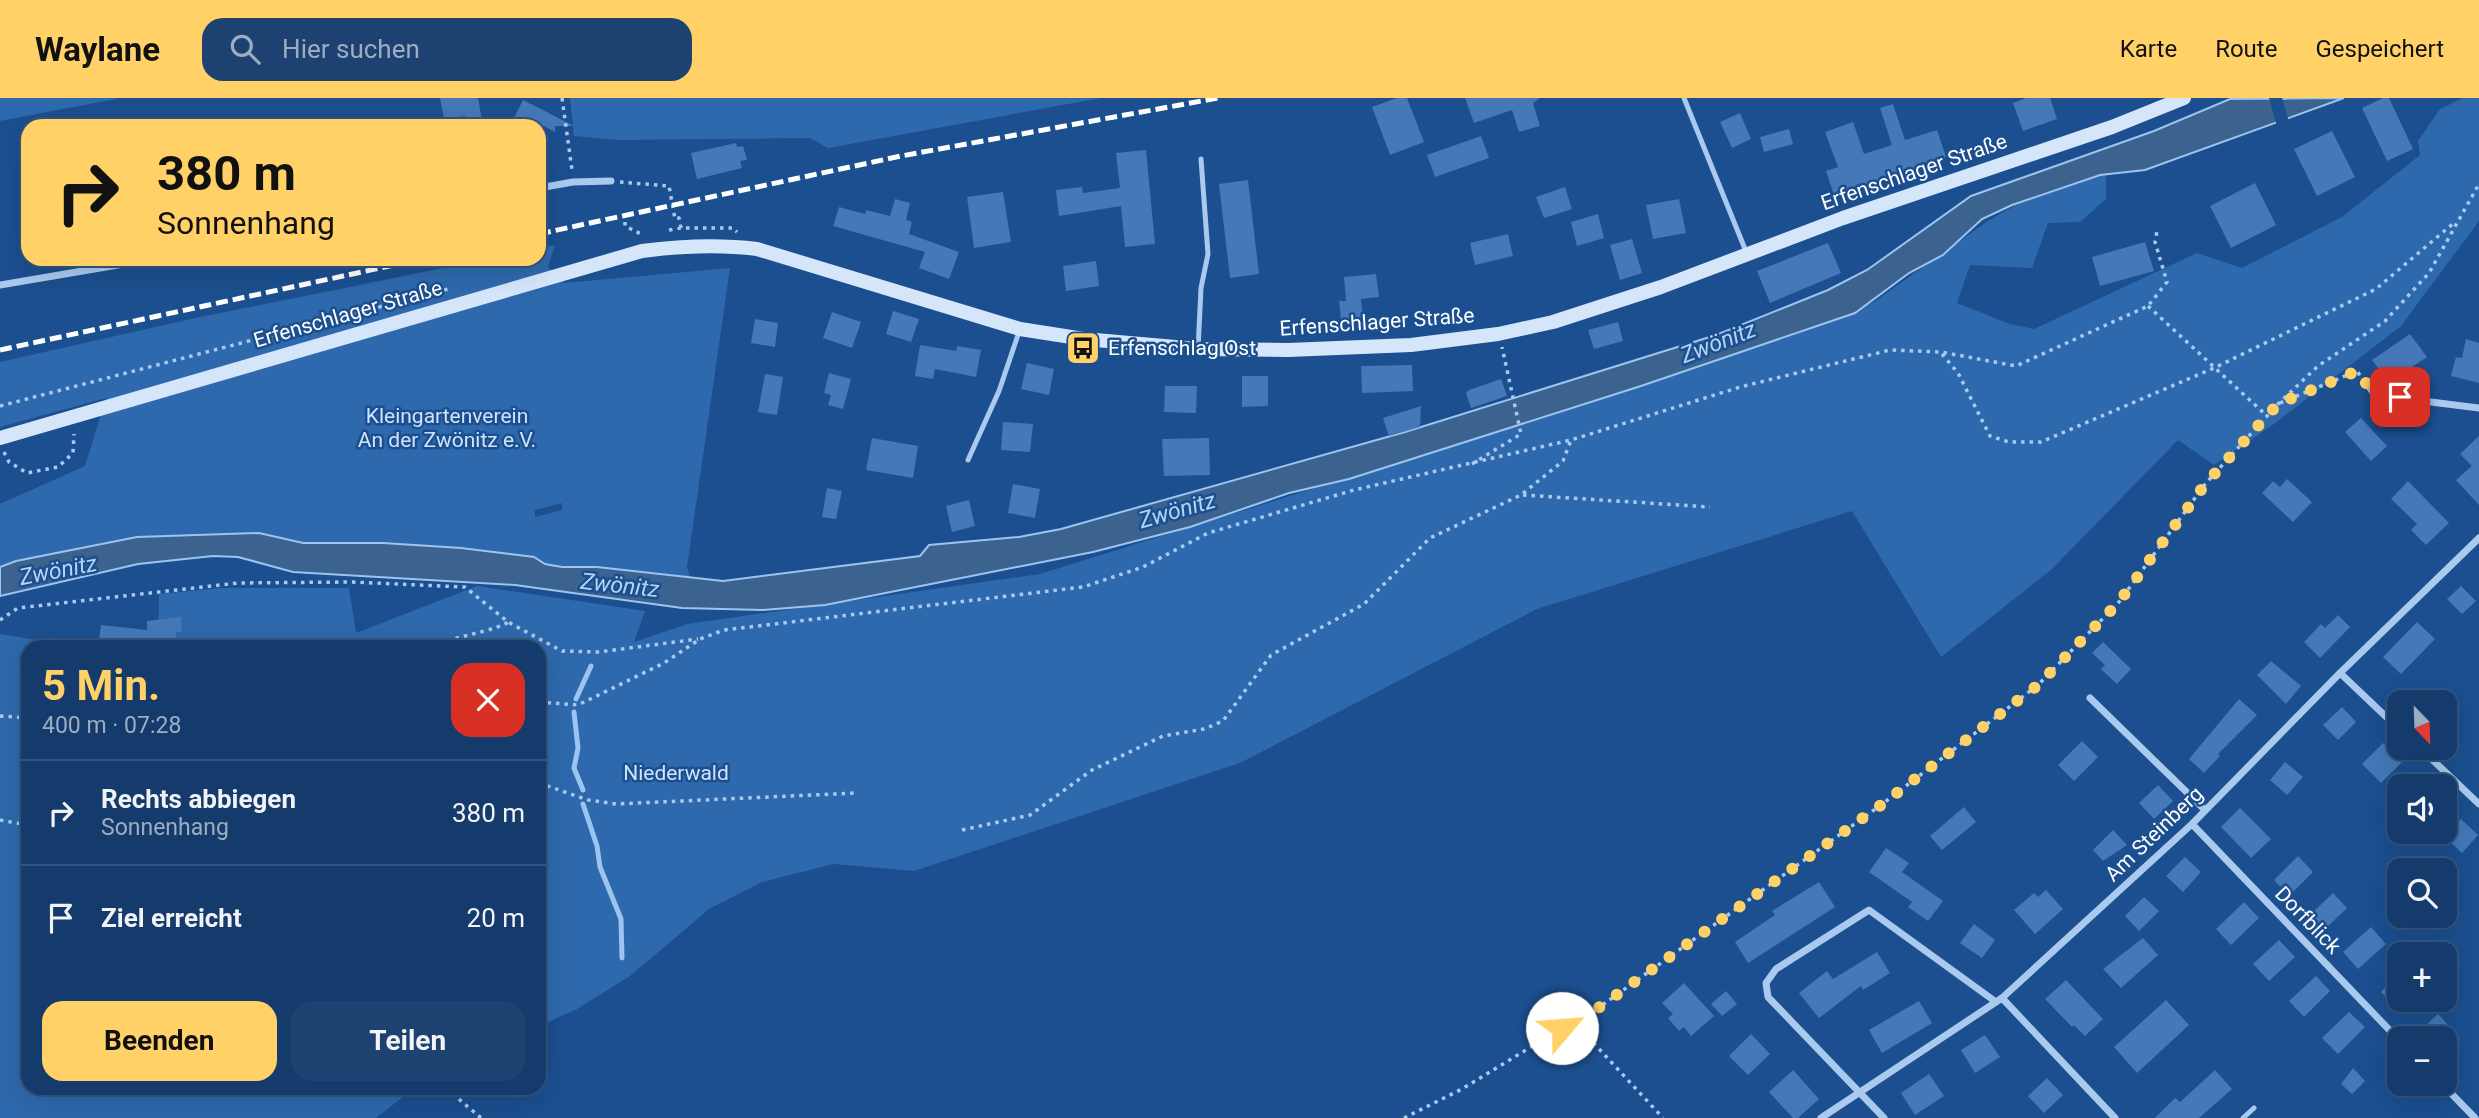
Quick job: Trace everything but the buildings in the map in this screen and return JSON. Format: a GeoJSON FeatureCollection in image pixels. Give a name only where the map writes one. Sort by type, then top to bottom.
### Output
{"type":"FeatureCollection","features":[{"type":"Feature","properties":{"kind":"main road","name":"Erfenschlager Straße"},"geometry":{"type":"LineString","coordinates":[[0,438],[642,251],[680,246],[757,249],[1020,329],[1084,339],[1198,349],[1288,350],[1411,345],[1498,334],[1577,314],[1843,218],[2112,127],[2184,98]]}},
{"type":"Feature","properties":{"kind":"street"},"geometry":{"type":"LineString","coordinates":[[546,187],[573,182],[611,181]]}},
{"type":"Feature","properties":{"kind":"street"},"geometry":{"type":"LineString","coordinates":[[0,285],[112,266]]}},
{"type":"Feature","properties":{"kind":"street"},"geometry":{"type":"LineString","coordinates":[[2367,384],[2375,395],[2479,408]]}},
{"type":"Feature","properties":{"kind":"street","name":"Am Steinberg"},"geometry":{"type":"LineString","coordinates":[[1821,1118],[1999,1000],[2192,824],[2340,673],[2479,538]]}},
{"type":"Feature","properties":{"kind":"street"},"geometry":{"type":"LineString","coordinates":[[2340,673],[2387,718]]}},
{"type":"Feature","properties":{"kind":"street"},"geometry":{"type":"LineString","coordinates":[[2090,698],[2205,810]]}},
{"type":"Feature","properties":{"kind":"street"},"geometry":{"type":"LineString","coordinates":[[2433,760],[2479,804]]}},
{"type":"Feature","properties":{"kind":"street","name":"Dorfblick"},"geometry":{"type":"LineString","coordinates":[[2192,824],[2387,1027]]}},
{"type":"Feature","properties":{"kind":"street"},"geometry":{"type":"LineString","coordinates":[[1884,1118],[1768,997],[1766,983],[1776,969],[1846,922],[1869,910],[1999,1000],[2115,1118]]}},
{"type":"Feature","properties":{"kind":"street"},"geometry":{"type":"LineString","coordinates":[[2454,1096],[2475,1118]]}},
{"type":"Feature","properties":{"kind":"lane"},"geometry":{"type":"LineString","coordinates":[[1684,98],[1747,254]]}},
{"type":"Feature","properties":{"kind":"lane"},"geometry":{"type":"LineString","coordinates":[[1198,349],[1201,288],[1208,254],[1201,159]]}},
{"type":"Feature","properties":{"kind":"lane"},"geometry":{"type":"LineString","coordinates":[[968,460],[999,391],[1020,329]]}},
{"type":"Feature","properties":{"kind":"lane"},"geometry":{"type":"LineString","coordinates":[[2242,1118],[2254,1108]]}},
{"type":"Feature","properties":{"kind":"path"},"geometry":{"type":"LineString","coordinates":[[562,98],[573,182]]}},
{"type":"Feature","properties":{"kind":"path"},"geometry":{"type":"LineString","coordinates":[[611,181],[669,186],[675,219],[679,218],[681,228],[733,228],[757,249]]}},
{"type":"Feature","properties":{"kind":"path"},"geometry":{"type":"LineString","coordinates":[[1404,1118],[1462,1088],[1562,1028],[1576,1024],[1869,813],[2038,685],[2119,602],[2206,483],[2278,404],[2318,366],[2385,321],[2429,272],[2479,184]]}},
{"type":"Feature","properties":{"kind":"path"},"geometry":{"type":"LineString","coordinates":[[1941,352],[1958,373],[1990,436],[2009,442],[2041,442],[2214,368],[2376,289],[2457,221]]}},
{"type":"Feature","properties":{"kind":"path"},"geometry":{"type":"LineString","coordinates":[[625,222],[625,226],[643,236]]}},
{"type":"Feature","properties":{"kind":"path"},"geometry":{"type":"LineString","coordinates":[[546,703],[578,705],[664,663],[700,639],[724,630],[1083,587],[1143,567],[1208,533],[1354,490],[1467,467],[1571,440],[1740,387],[1890,350],[1941,352],[2016,366],[2148,306],[2166,282],[2155,242],[2157,232]]}},
{"type":"Feature","properties":{"kind":"path"},"geometry":{"type":"LineString","coordinates":[[2148,306],[2267,416]]}},
{"type":"Feature","properties":{"kind":"path"},"geometry":{"type":"LineString","coordinates":[[1467,467],[1521,433],[1498,334]]}},
{"type":"Feature","properties":{"kind":"path"},"geometry":{"type":"LineString","coordinates":[[0,406],[265,339]]}},
{"type":"Feature","properties":{"kind":"path"},"geometry":{"type":"LineString","coordinates":[[2278,404],[2357,371],[2367,384]]}},
{"type":"Feature","properties":{"kind":"path"},"geometry":{"type":"LineString","coordinates":[[0,444],[9,462],[27,473],[58,467],[73,453],[75,415]]}},
{"type":"Feature","properties":{"kind":"path"},"geometry":{"type":"LineString","coordinates":[[962,830],[1030,815],[1092,770],[1139,747],[1163,736],[1204,729],[1223,721],[1271,654],[1364,604],[1430,538],[1521,495],[1563,461],[1571,440]]}},
{"type":"Feature","properties":{"kind":"path"},"geometry":{"type":"LineString","coordinates":[[1521,495],[1710,507]]}},
{"type":"Feature","properties":{"kind":"path"},"geometry":{"type":"LineString","coordinates":[[0,620],[18,608],[49,603],[238,583],[352,582],[465,587],[508,622],[542,640]]}},
{"type":"Feature","properties":{"kind":"path"},"geometry":{"type":"LineString","coordinates":[[446,640],[471,632],[500,628],[508,622]]}},
{"type":"Feature","properties":{"kind":"path"},"geometry":{"type":"LineString","coordinates":[[546,642],[562,651],[599,652],[700,639]]}},
{"type":"Feature","properties":{"kind":"path"},"geometry":{"type":"LineString","coordinates":[[0,716],[21,718]]}},
{"type":"Feature","properties":{"kind":"path"},"geometry":{"type":"LineString","coordinates":[[546,785],[588,800],[616,804],[856,793]]}},
{"type":"Feature","properties":{"kind":"path"},"geometry":{"type":"LineString","coordinates":[[0,820],[21,824]]}},
{"type":"Feature","properties":{"kind":"path"},"geometry":{"type":"LineString","coordinates":[[1576,1024],[1662,1118]]}},
{"type":"Feature","properties":{"kind":"path"},"geometry":{"type":"LineString","coordinates":[[454,1095],[481,1118]]}},
{"type":"Feature","properties":{"kind":"green space"},"geometry":{"type":"Polygon","coordinates":[[[0,98],[116,98],[116,99],[0,121],[0,98]]]}},
{"type":"Feature","properties":{"kind":"green space"},"geometry":{"type":"Polygon","coordinates":[[[570,98],[1101,98],[828,148],[810,138],[618,140],[574,136],[570,98]]]}},
{"type":"Feature","properties":{"kind":"green space","name":"Niederwald"},"geometry":{"type":"Polygon","coordinates":[[[2463,98],[2479,98],[2479,221],[2401,326],[2274,424],[2214,465],[2178,440],[2052,569],[1941,657],[1852,511],[1537,609],[1240,763],[914,871],[834,864],[762,882],[709,909],[630,976],[577,1009],[546,1023],[546,640],[158,640],[159,594],[221,588],[349,588],[356,633],[477,586],[645,611],[634,642],[687,624],[1040,574],[1530,421],[1874,302],[1988,221],[2048,186],[2106,170],[2106,199],[2080,222],[2048,223],[2032,268],[1970,265],[1957,303],[2010,324],[2034,329],[2197,253],[2242,268],[2342,217],[2420,155],[2418,141],[2440,109],[2463,98]]]}},
{"type":"Feature","properties":{"kind":"green space","name":"Kleingartenverein An der Zwönitz e.V."},"geometry":{"type":"Polygon","coordinates":[[[555,245],[548,267],[564,283],[730,268],[687,567],[690,577],[597,567],[562,567],[545,564],[534,557],[461,548],[383,543],[303,543],[259,533],[137,537],[0,567],[0,504],[85,466],[106,398],[0,427],[0,362],[200,317],[453,266],[546,266],[546,247],[555,245]],[[562,503],[535,510],[535,517],[562,510],[562,503]]]}},
{"type":"Feature","properties":{"kind":"green space"},"geometry":{"type":"Polygon","coordinates":[[[0,634],[37,640],[21,640],[21,1095],[405,1095],[376,1118],[0,1118],[0,634]]]}},
{"type":"Feature","properties":{"kind":"water","name":"Zwönitz"},"geometry":{"type":"Polygon","coordinates":[[[2344,98],[2145,170],[2100,175],[2012,205],[1982,219],[1943,255],[1909,273],[1855,313],[1641,386],[1349,479],[1289,493],[1190,527],[1093,552],[825,605],[763,610],[682,608],[515,585],[293,572],[238,557],[213,556],[138,564],[0,596],[0,567],[16,561],[137,537],[259,533],[303,543],[383,543],[461,548],[534,557],[545,564],[562,567],[597,567],[723,581],[920,556],[929,545],[1019,537],[1061,529],[1405,432],[1716,335],[1828,290],[1867,270],[1971,196],[2154,131],[2230,99],[2344,98]]]}},
{"type":"Feature","properties":{"kind":"pier"},"geometry":{"type":"Polygon","coordinates":[[[2269,98],[2282,98],[2289,122],[2277,126],[2269,98]]]}},
{"type":"Feature","properties":{"kind":"waterway"},"geometry":{"type":"LineString","coordinates":[[576,699],[591,666]]}},
{"type":"Feature","properties":{"kind":"waterway"},"geometry":{"type":"LineString","coordinates":[[574,712],[578,748],[574,768],[583,790]]}},
{"type":"Feature","properties":{"kind":"waterway"},"geometry":{"type":"LineString","coordinates":[[583,804],[597,846],[600,867],[621,919],[622,958]]}},
{"type":"Feature","properties":{"kind":"railway"},"geometry":{"type":"LineString","coordinates":[[546,232],[901,156],[1218,98]]}},
{"type":"Feature","properties":{"kind":"railway"},"geometry":{"type":"LineString","coordinates":[[0,350],[390,266]]}},
{"type":"Feature","properties":{"kind":"place","name":"Erfenschlag Ost"},"geometry":{"type":"Point","coordinates":[1083,348]}},
{"type":"Feature","properties":{"kind":"route"},"geometry":{"type":"LineString","coordinates":[[1562,1028],[1576,1024],[1881,805],[2038,685],[2119,602],[2206,483],[2278,404],[2357,371],[2375,395],[2400,397]]}}]}
